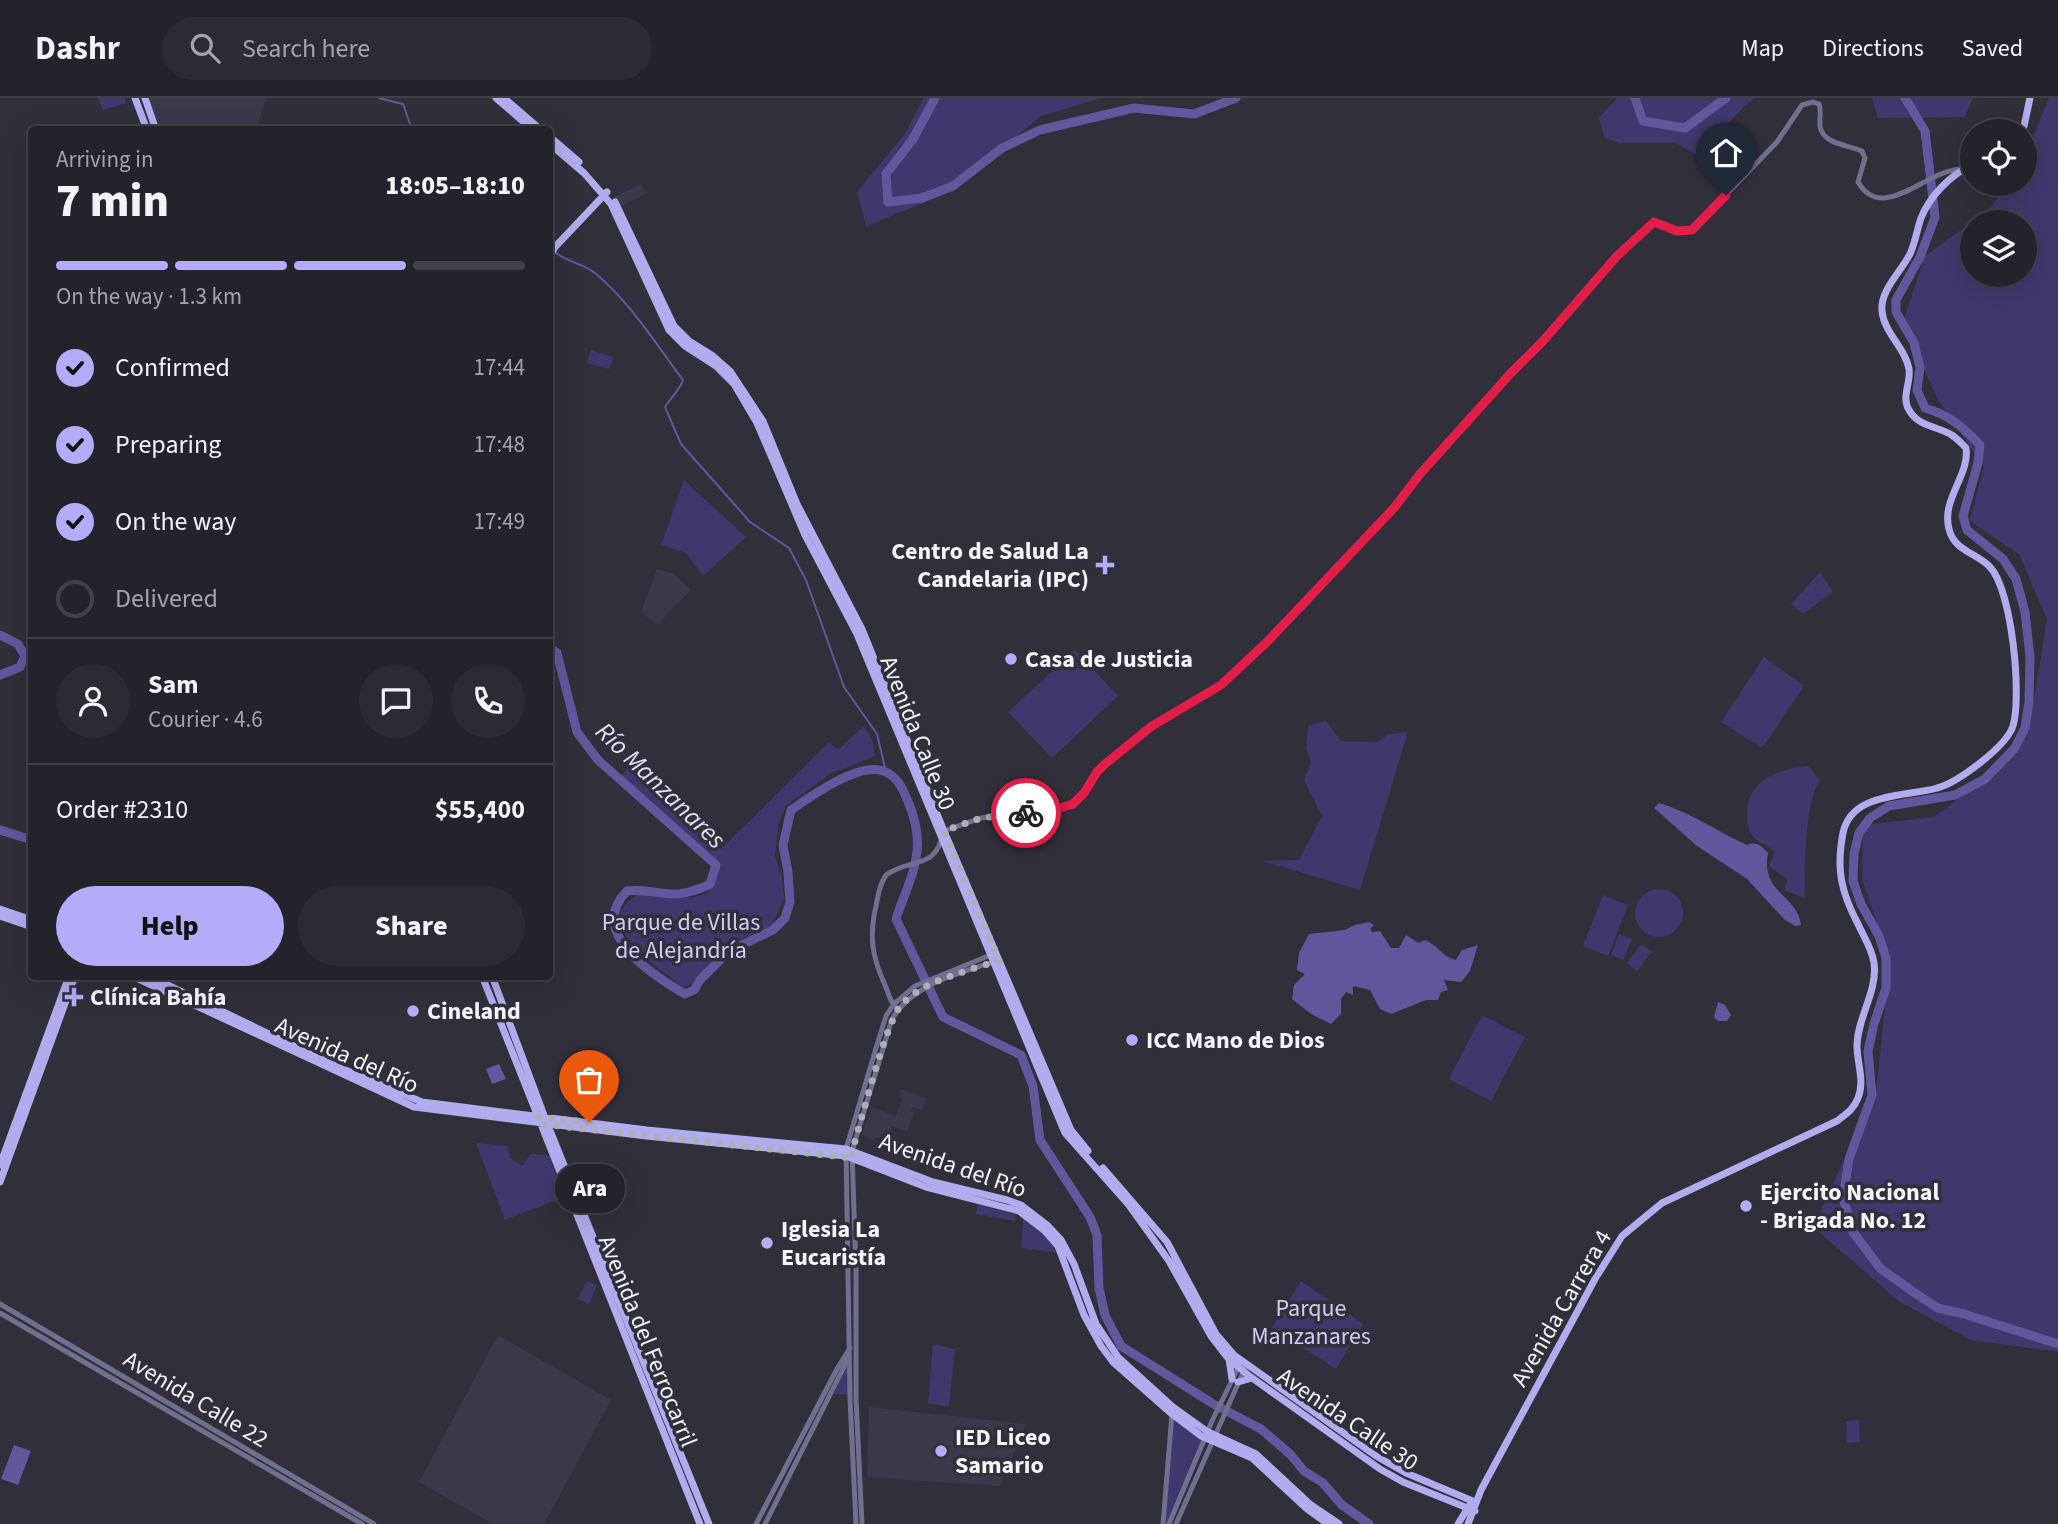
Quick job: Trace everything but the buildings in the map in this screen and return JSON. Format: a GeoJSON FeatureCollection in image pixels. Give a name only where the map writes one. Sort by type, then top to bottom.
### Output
{"type":"FeatureCollection","features":[{"type":"Feature","properties":{"kind":"main road"},"geometry":{"type":"LineString","coordinates":[[135,98],[146,126]]}},
{"type":"Feature","properties":{"kind":"main road"},"geometry":{"type":"LineString","coordinates":[[145,98],[155,126]]}},
{"type":"Feature","properties":{"kind":"main road"},"geometry":{"type":"LineString","coordinates":[[496,98],[528,126]]}},
{"type":"Feature","properties":{"kind":"main road"},"geometry":{"type":"LineString","coordinates":[[504,98],[536,126]]}},
{"type":"Feature","properties":{"kind":"main road"},"geometry":{"type":"LineString","coordinates":[[2027,119],[2031,98]]}},
{"type":"Feature","properties":{"kind":"main road","name":"Avenida Calle 30"},"geometry":{"type":"LineString","coordinates":[[553,140],[587,169],[606,193],[669,330],[685,346],[716,366],[734,384],[757,423],[805,535],[856,632],[942,842],[1071,1130],[1079,1142],[1135,1202],[1167,1242],[1216,1334],[1252,1378],[1380,1469],[1403,1482],[1466,1507]]}},
{"type":"Feature","properties":{"kind":"main road","name":"Avenida Calle 30"},"geometry":{"type":"LineString","coordinates":[[553,147],[615,202],[674,326],[730,371],[763,421],[797,503],[862,629],[1065,1133],[1128,1204],[1169,1261],[1204,1326],[1228,1359],[1376,1456],[1475,1507]]}},
{"type":"Feature","properties":{"kind":"main road","name":"Avenida Carrera 4"},"geometry":{"type":"LineString","coordinates":[[1468,1524],[1595,1279],[1622,1236],[1662,1203],[1837,1121],[1853,1108],[1861,1088],[1857,1039],[1874,971],[1870,948],[1849,908],[1840,882],[1842,841],[1847,819],[1870,802],[1936,789],[1948,784],[2000,747],[2013,726],[2017,689],[2008,613],[1999,578],[1984,561],[1959,546],[1949,531],[1948,510],[1952,492],[1965,464],[1966,448],[1951,435],[1920,422],[1908,409],[1905,401],[1909,370],[1885,324],[1881,307],[1883,296],[1910,254],[1928,204],[1943,186],[1960,172]]}},
{"type":"Feature","properties":{"kind":"main road"},"geometry":{"type":"LineString","coordinates":[[553,251],[606,193]]}},
{"type":"Feature","properties":{"kind":"main road"},"geometry":{"type":"LineString","coordinates":[[0,909],[28,919]]}},
{"type":"Feature","properties":{"kind":"main road"},"geometry":{"type":"LineString","coordinates":[[0,916],[28,926]]}},
{"type":"Feature","properties":{"kind":"main road"},"geometry":{"type":"LineString","coordinates":[[0,1165],[68,980]]}},
{"type":"Feature","properties":{"kind":"main road"},"geometry":{"type":"LineString","coordinates":[[0,1182],[74,980]]}},
{"type":"Feature","properties":{"kind":"main road","name":"Avenida del Río"},"geometry":{"type":"LineString","coordinates":[[140,980],[356,1083],[414,1107],[849,1153],[933,1182],[1007,1200],[1033,1213],[1056,1235],[1068,1252],[1090,1312],[1118,1357],[1172,1407],[1210,1437],[1256,1454],[1311,1505],[1339,1524]]}},
{"type":"Feature","properties":{"kind":"main road","name":"Avenida del Río"},"geometry":{"type":"LineString","coordinates":[[157,980],[331,1064],[414,1099],[543,1121],[562,1127],[849,1153],[926,1187],[1007,1206],[1045,1231],[1063,1255],[1084,1315],[1113,1362],[1172,1414],[1252,1458],[1307,1509],[1328,1524]]}},
{"type":"Feature","properties":{"kind":"main road","name":"Avenida del Ferrocarril"},"geometry":{"type":"LineString","coordinates":[[484,980],[543,1121],[700,1524]]}},
{"type":"Feature","properties":{"kind":"main road","name":"Avenida del Ferrocarril"},"geometry":{"type":"LineString","coordinates":[[493,980],[543,1121],[555,1142],[709,1524]]}},
{"type":"Feature","properties":{"kind":"main road"},"geometry":{"type":"LineString","coordinates":[[555,1142],[556,1134],[562,1127]]}},
{"type":"Feature","properties":{"kind":"main road"},"geometry":{"type":"LineString","coordinates":[[1228,1359],[1235,1380],[1252,1378]]}},
{"type":"Feature","properties":{"kind":"main road"},"geometry":{"type":"LineString","coordinates":[[1454,1502],[1460,1508],[1460,1521]]}},
{"type":"Feature","properties":{"kind":"main road"},"geometry":{"type":"LineString","coordinates":[[1460,1521],[1466,1507],[1475,1507]]}},
{"type":"Feature","properties":{"kind":"street"},"geometry":{"type":"LineString","coordinates":[[895,1007],[875,963],[871,942],[871,925],[877,898],[886,875],[902,866],[924,861],[937,852],[944,831],[981,818],[1044,813],[1073,804],[1105,764],[1152,726],[1221,685],[1303,607],[1617,256],[1654,222],[1677,231],[1692,230],[1777,142],[1801,104],[1819,104],[1822,110],[1819,122],[1821,132],[1826,138],[1862,151],[1865,158],[1858,182],[1862,190],[1875,198],[1885,200],[1898,196],[1948,170],[1960,169]]}},
{"type":"Feature","properties":{"kind":"street"},"geometry":{"type":"LineString","coordinates":[[862,1524],[852,1346],[849,1153],[895,1007],[917,988],[994,958]]}},
{"type":"Feature","properties":{"kind":"street","name":"Avenida Calle 22"},"geometry":{"type":"LineString","coordinates":[[0,1304],[374,1524]]}},
{"type":"Feature","properties":{"kind":"street","name":"Avenida Calle 22"},"geometry":{"type":"LineString","coordinates":[[0,1313],[362,1524]]}},
{"type":"Feature","properties":{"kind":"street"},"geometry":{"type":"LineString","coordinates":[[852,1346],[850,1357],[856,1524]]}},
{"type":"Feature","properties":{"kind":"street"},"geometry":{"type":"LineString","coordinates":[[756,1524],[852,1346]]}},
{"type":"Feature","properties":{"kind":"street"},"geometry":{"type":"LineString","coordinates":[[765,1524],[850,1357]]}},
{"type":"Feature","properties":{"kind":"street"},"geometry":{"type":"LineString","coordinates":[[1176,1524],[1216,1422],[1242,1366]]}},
{"type":"Feature","properties":{"kind":"street"},"geometry":{"type":"LineString","coordinates":[[1163,1524],[1172,1414]]}},
{"type":"Feature","properties":{"kind":"street"},"geometry":{"type":"LineString","coordinates":[[1169,1524],[1210,1437]]}},
{"type":"Feature","properties":{"kind":"shaded area"},"geometry":{"type":"Polygon","coordinates":[[[148,98],[266,98],[257,126],[159,126],[148,98]]]}},
{"type":"Feature","properties":{"kind":"shaded area"},"geometry":{"type":"Polygon","coordinates":[[[641,184],[646,194],[619,207],[614,197],[641,184]]]}},
{"type":"Feature","properties":{"kind":"shaded area"},"geometry":{"type":"Polygon","coordinates":[[[657,569],[674,574],[691,590],[657,625],[641,612],[657,569]]]}},
{"type":"Feature","properties":{"kind":"shaded area"},"geometry":{"type":"Polygon","coordinates":[[[1659,803],[1747,845],[1756,844],[1763,848],[1768,853],[1769,877],[1793,907],[1801,925],[1795,926],[1784,919],[1747,879],[1697,846],[1654,808],[1659,803]]]}},
{"type":"Feature","properties":{"kind":"shaded area"},"geometry":{"type":"Polygon","coordinates":[[[1369,922],[1374,925],[1370,929],[1372,932],[1380,931],[1391,948],[1399,948],[1406,935],[1419,943],[1425,940],[1429,942],[1456,960],[1462,950],[1478,945],[1470,971],[1461,982],[1444,980],[1448,990],[1441,992],[1438,1000],[1426,1000],[1391,1014],[1380,1009],[1370,990],[1353,986],[1353,995],[1346,992],[1341,999],[1341,1014],[1331,1024],[1311,1014],[1292,999],[1294,985],[1305,974],[1297,970],[1299,953],[1309,934],[1345,930],[1369,922]]]}},
{"type":"Feature","properties":{"kind":"shaded area"},"geometry":{"type":"Polygon","coordinates":[[[1718,1002],[1725,1005],[1731,1015],[1727,1021],[1718,1021],[1714,1017],[1718,1002]]]}},
{"type":"Feature","properties":{"kind":"shaded area"},"geometry":{"type":"Polygon","coordinates":[[[499,1064],[506,1079],[492,1084],[486,1069],[499,1064]]]}},
{"type":"Feature","properties":{"kind":"shaded area"},"geometry":{"type":"Polygon","coordinates":[[[901,1089],[926,1098],[922,1110],[912,1107],[911,1111],[914,1112],[907,1132],[892,1126],[888,1135],[882,1133],[874,1140],[862,1135],[871,1107],[896,1116],[902,1098],[899,1096],[901,1089]]]}},
{"type":"Feature","properties":{"kind":"shaded area"},"geometry":{"type":"Polygon","coordinates":[[[498,1335],[611,1400],[544,1524],[493,1524],[419,1482],[498,1335]]]}},
{"type":"Feature","properties":{"kind":"shaded area","name":"IED Liceo Samario"},"geometry":{"type":"Polygon","coordinates":[[[869,1407],[1026,1424],[1000,1486],[867,1477],[869,1407]]]}},
{"type":"Feature","properties":{"kind":"shaded area"},"geometry":{"type":"Polygon","coordinates":[[[14,1445],[31,1451],[18,1485],[1,1479],[14,1445]]]}},
{"type":"Feature","properties":{"kind":"green space"},"geometry":{"type":"Polygon","coordinates":[[[98,98],[125,98],[126,103],[103,110],[98,98]]]}},
{"type":"Feature","properties":{"kind":"green space"},"geometry":{"type":"Polygon","coordinates":[[[924,98],[1102,98],[1041,116],[975,170],[926,202],[866,226],[857,192],[904,135],[924,98]]]}},
{"type":"Feature","properties":{"kind":"green space"},"geometry":{"type":"Polygon","coordinates":[[[1617,98],[1754,98],[1697,155],[1676,143],[1620,143],[1605,138],[1599,118],[1617,98]]]}},
{"type":"Feature","properties":{"kind":"green space"},"geometry":{"type":"Polygon","coordinates":[[[1872,98],[1973,98],[1965,117],[1878,118],[1872,98]]]}},
{"type":"Feature","properties":{"kind":"green space"},"geometry":{"type":"Polygon","coordinates":[[[2049,98],[2058,98],[2058,1352],[1971,1340],[1900,1302],[1813,1227],[1876,1092],[1890,961],[1862,879],[1863,825],[1934,817],[2007,763],[2031,718],[2047,619],[2019,554],[1970,521],[1984,467],[1938,400],[1903,322],[1925,256],[1960,231],[1960,287],[2037,287],[2037,210],[1990,209],[1999,196],[2037,196],[2037,128],[2049,98]]]}},
{"type":"Feature","properties":{"kind":"green space"},"geometry":{"type":"Polygon","coordinates":[[[591,350],[613,357],[609,369],[587,363],[591,350]]]}},
{"type":"Feature","properties":{"kind":"green space"},"geometry":{"type":"Polygon","coordinates":[[[684,480],[746,537],[703,576],[686,553],[661,545],[684,480]]]}},
{"type":"Feature","properties":{"kind":"green space"},"geometry":{"type":"Polygon","coordinates":[[[1820,572],[1833,592],[1803,614],[1791,604],[1820,572]]]}},
{"type":"Feature","properties":{"kind":"green space"},"geometry":{"type":"Polygon","coordinates":[[[1075,650],[1118,696],[1052,758],[1008,712],[1075,650]]]}},
{"type":"Feature","properties":{"kind":"green space"},"geometry":{"type":"Polygon","coordinates":[[[1764,657],[1804,686],[1762,748],[1721,722],[1764,657]]]}},
{"type":"Feature","properties":{"kind":"green space"},"geometry":{"type":"Polygon","coordinates":[[[1326,721],[1341,741],[1378,742],[1388,734],[1408,732],[1360,890],[1262,861],[1299,860],[1322,816],[1304,780],[1311,763],[1306,749],[1308,726],[1326,721]]]}},
{"type":"Feature","properties":{"kind":"green space","name":"Parque de Villas de Alejandría"},"geometry":{"type":"Polygon","coordinates":[[[864,726],[872,739],[875,756],[830,774],[786,806],[779,822],[775,856],[782,877],[784,898],[772,926],[727,945],[690,985],[683,987],[643,956],[626,936],[622,925],[621,914],[625,905],[638,894],[685,897],[703,895],[713,885],[719,864],[620,777],[630,766],[721,849],[829,742],[838,750],[864,726]]]}},
{"type":"Feature","properties":{"kind":"green space"},"geometry":{"type":"Polygon","coordinates":[[[1808,766],[1820,780],[1808,820],[1805,898],[1785,891],[1787,879],[1769,866],[1775,851],[1752,835],[1747,814],[1752,793],[1766,778],[1786,770],[1808,766]]]}},
{"type":"Feature","properties":{"kind":"green space"},"geometry":{"type":"Polygon","coordinates":[[[1659,889],[1676,896],[1683,913],[1676,930],[1659,937],[1642,930],[1635,913],[1642,896],[1659,889]]]}},
{"type":"Feature","properties":{"kind":"green space"},"geometry":{"type":"Polygon","coordinates":[[[1603,895],[1628,905],[1608,956],[1583,946],[1603,895]]]}},
{"type":"Feature","properties":{"kind":"green space"},"geometry":{"type":"Polygon","coordinates":[[[1619,934],[1632,939],[1623,960],[1611,955],[1619,934]]]}},
{"type":"Feature","properties":{"kind":"green space"},"geometry":{"type":"Polygon","coordinates":[[[1641,944],[1652,952],[1637,971],[1627,963],[1641,944]]]}},
{"type":"Feature","properties":{"kind":"green space"},"geometry":{"type":"Polygon","coordinates":[[[1482,1015],[1525,1037],[1491,1101],[1449,1079],[1482,1015]]]}},
{"type":"Feature","properties":{"kind":"green space"},"geometry":{"type":"Polygon","coordinates":[[[476,1143],[507,1146],[510,1158],[522,1166],[531,1154],[549,1155],[564,1197],[505,1220],[476,1143]]]}},
{"type":"Feature","properties":{"kind":"green space"},"geometry":{"type":"Polygon","coordinates":[[[978,1204],[1016,1215],[1015,1221],[976,1214],[978,1204]]]}},
{"type":"Feature","properties":{"kind":"green space"},"geometry":{"type":"Polygon","coordinates":[[[1023,1218],[1046,1235],[1059,1253],[1021,1248],[1023,1218]]]}},
{"type":"Feature","properties":{"kind":"green space"},"geometry":{"type":"Polygon","coordinates":[[[587,1281],[597,1285],[589,1304],[578,1299],[587,1281]]]}},
{"type":"Feature","properties":{"kind":"green space","name":"Parque Manzanares"},"geometry":{"type":"Polygon","coordinates":[[[1301,1281],[1363,1324],[1336,1369],[1272,1328],[1301,1281]]]}},
{"type":"Feature","properties":{"kind":"green space"},"geometry":{"type":"Polygon","coordinates":[[[933,1344],[955,1349],[949,1406],[928,1404],[933,1344]]]}},
{"type":"Feature","properties":{"kind":"green space"},"geometry":{"type":"Polygon","coordinates":[[[848,1364],[849,1395],[834,1394],[848,1364]]]}},
{"type":"Feature","properties":{"kind":"green space"},"geometry":{"type":"Polygon","coordinates":[[[1174,1419],[1203,1440],[1167,1524],[1164,1524],[1174,1419]]]}},
{"type":"Feature","properties":{"kind":"green space"},"geometry":{"type":"Polygon","coordinates":[[[1859,1420],[1860,1442],[1847,1443],[1846,1421],[1859,1420]]]}},
{"type":"Feature","properties":{"kind":"waterway"},"geometry":{"type":"LineString","coordinates":[[379,98],[403,104],[411,126]]}},
{"type":"Feature","properties":{"kind":"waterway"},"geometry":{"type":"LineString","coordinates":[[935,98],[913,139],[886,174],[888,202],[922,198],[953,186],[1002,148],[1040,130],[1134,108],[1194,114],[1236,98]]}},
{"type":"Feature","properties":{"kind":"waterway"},"geometry":{"type":"LineString","coordinates":[[1635,98],[1643,121],[1685,128],[1726,98]]}},
{"type":"Feature","properties":{"kind":"waterway"},"geometry":{"type":"LineString","coordinates":[[1905,98],[1925,131],[1935,217],[1920,257],[1896,300],[1896,312],[1914,343],[1920,367],[1917,390],[1925,408],[1955,422],[1980,445],[1978,463],[1963,516],[1967,530],[2003,559],[2016,579],[2025,612],[2030,657],[2029,702],[2025,728],[2014,749],[1985,779],[1955,795],[1889,806],[1870,818],[1859,833],[1854,854],[1853,881],[1861,904],[1879,936],[1886,958],[1886,988],[1868,1051],[1872,1095],[1849,1159],[1843,1198],[1853,1232],[1880,1268],[1912,1291],[1938,1308],[2058,1344]]}},
{"type":"Feature","properties":{"kind":"waterway"},"geometry":{"type":"LineString","coordinates":[[556,253],[591,270],[608,284],[642,324],[683,380],[665,407],[681,444],[750,522],[789,548],[806,580],[844,687],[877,734],[886,772]]}},
{"type":"Feature","properties":{"kind":"waterway","name":"Río Manzanares"},"geometry":{"type":"LineString","coordinates":[[0,635],[18,644],[25,656],[20,667],[0,675]]}},
{"type":"Feature","properties":{"kind":"waterway","name":"Río Manzanares"},"geometry":{"type":"LineString","coordinates":[[553,650],[557,653],[577,732],[598,760],[716,865],[710,884],[702,888],[676,894],[627,891],[616,906],[614,922],[628,951],[656,976],[685,994],[694,990],[700,980],[729,951],[773,930],[785,918],[790,902],[783,845],[791,810],[835,782],[861,771],[883,771],[895,778],[912,811],[917,831],[916,860],[896,919],[943,1017],[1021,1055],[1033,1086],[1040,1140],[1090,1217],[1097,1235],[1099,1288],[1105,1315],[1121,1346],[1215,1405],[1261,1429],[1290,1454],[1304,1471],[1323,1483],[1342,1505],[1369,1524]]}},
{"type":"Feature","properties":{"kind":"waterway","name":"Río Manzanares"},"geometry":{"type":"LineString","coordinates":[[0,830],[28,839]]}},
{"type":"Feature","properties":{"kind":"way so far"},"geometry":{"type":"LineString","coordinates":[[589,1122],[538,1117],[540,1124],[853,1158],[852,1151],[888,1031],[900,1005],[919,990],[999,960],[944,831],[981,818],[1026,813]]}},
{"type":"Feature","properties":{"kind":"place","name":"Centro de Salud La Candelaria (IPC)"},"geometry":{"type":"Point","coordinates":[1105,565]}},
{"type":"Feature","properties":{"kind":"place","name":"Casa de Justicia"},"geometry":{"type":"Point","coordinates":[1011,659]}},
{"type":"Feature","properties":{"kind":"place","name":"Clínica Bahía"},"geometry":{"type":"Point","coordinates":[74,997]}},
{"type":"Feature","properties":{"kind":"place","name":"Cineland"},"geometry":{"type":"Point","coordinates":[413,1011]}},
{"type":"Feature","properties":{"kind":"place","name":"ICC Mano de Dios"},"geometry":{"type":"Point","coordinates":[1132,1040]}},
{"type":"Feature","properties":{"kind":"place","name":"Ara"},"geometry":{"type":"Point","coordinates":[589,1122]}},
{"type":"Feature","properties":{"kind":"place","name":"Ejercito Nacional - Brigada No. 12"},"geometry":{"type":"Point","coordinates":[1746,1206]}},
{"type":"Feature","properties":{"kind":"place","name":"Iglesia La Eucaristía"},"geometry":{"type":"Point","coordinates":[767,1243]}},
{"type":"Feature","properties":{"kind":"place","name":"IED Liceo Samario"},"geometry":{"type":"Point","coordinates":[941,1451]}},
{"type":"Feature","properties":{"kind":"route"},"geometry":{"type":"LineString","coordinates":[[1026,813],[1044,813],[1073,804],[1105,764],[1152,726],[1221,685],[1303,607],[1617,256],[1654,222],[1677,231],[1692,230],[1726,195]]}}]}
